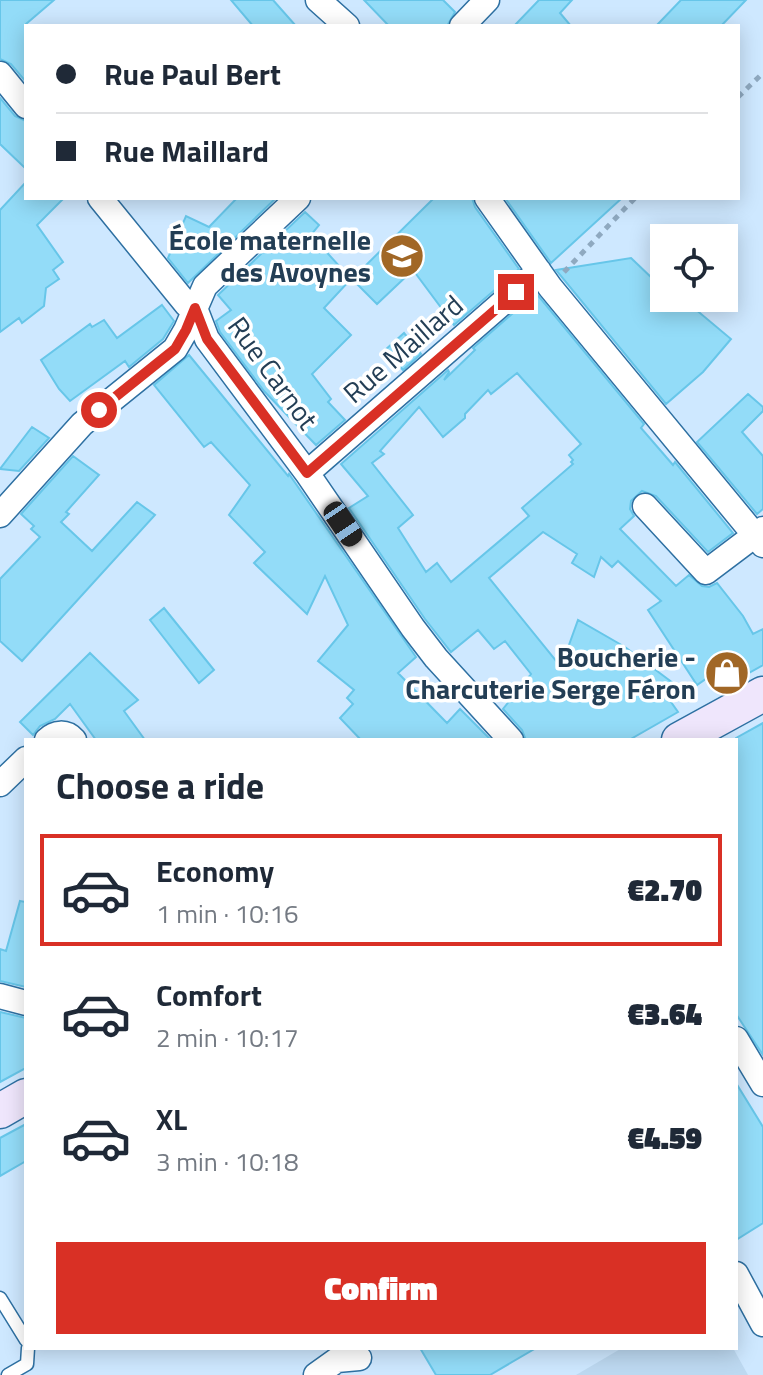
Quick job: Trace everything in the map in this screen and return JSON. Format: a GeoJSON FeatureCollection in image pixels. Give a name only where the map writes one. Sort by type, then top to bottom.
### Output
{"type":"FeatureCollection","features":[{"type":"Feature","properties":{"kind":"main road"},"geometry":{"type":"LineString","coordinates":[[683,738],[763,694]]}},
{"type":"Feature","properties":{"kind":"main road"},"geometry":{"type":"LineString","coordinates":[[0,1111],[24,1097]]}},
{"type":"Feature","properties":{"kind":"street"},"geometry":{"type":"LineString","coordinates":[[318,0],[345,24]]}},
{"type":"Feature","properties":{"kind":"street"},"geometry":{"type":"LineString","coordinates":[[464,24],[487,0]]}},
{"type":"Feature","properties":{"kind":"street"},"geometry":{"type":"LineString","coordinates":[[0,74],[24,104]]}},
{"type":"Feature","properties":{"kind":"street","name":"Rue Carnot"},"geometry":{"type":"LineString","coordinates":[[102,200],[187,305],[195,308],[207,339],[307,473],[420,638],[509,738]]}},
{"type":"Feature","properties":{"kind":"street"},"geometry":{"type":"LineString","coordinates":[[0,515],[82,424],[175,349],[205,286],[296,200]]}},
{"type":"Feature","properties":{"kind":"street"},"geometry":{"type":"LineString","coordinates":[[488,200],[544,279],[760,536],[706,572],[645,506]]}},
{"type":"Feature","properties":{"kind":"street","name":"Rue Maillard"},"geometry":{"type":"LineString","coordinates":[[307,473],[544,279]]}},
{"type":"Feature","properties":{"kind":"street"},"geometry":{"type":"LineString","coordinates":[[50,738],[57,734],[71,738]]}},
{"type":"Feature","properties":{"kind":"street"},"geometry":{"type":"LineString","coordinates":[[0,784],[24,761]]}},
{"type":"Feature","properties":{"kind":"street"},"geometry":{"type":"LineString","coordinates":[[0,996],[24,1002]]}},
{"type":"Feature","properties":{"kind":"street"},"geometry":{"type":"LineString","coordinates":[[738,1042],[763,1084]]}},
{"type":"Feature","properties":{"kind":"street"},"geometry":{"type":"LineString","coordinates":[[738,1278],[763,1324]]}},
{"type":"Feature","properties":{"kind":"street"},"geometry":{"type":"LineString","coordinates":[[316,1375],[337,1360],[361,1360]]}},
{"type":"Feature","properties":{"kind":"lane"},"geometry":{"type":"LineString","coordinates":[[0,1298],[24,1337]]}},
{"type":"Feature","properties":{"kind":"lane"},"geometry":{"type":"LineString","coordinates":[[8,1375],[27,1364],[28,1350]]}},
{"type":"Feature","properties":{"kind":"path"},"geometry":{"type":"LineString","coordinates":[[740,95],[763,73]]}},
{"type":"Feature","properties":{"kind":"path"},"geometry":{"type":"LineString","coordinates":[[544,279],[633,200]]}},
{"type":"Feature","properties":{"kind":"shaded area"},"geometry":{"type":"Polygon","coordinates":[[[619,1350],[734,1350],[748,1375],[576,1375],[619,1350]]]}},
{"type":"Feature","properties":{"kind":"building"},"geometry":{"type":"Polygon","coordinates":[[[0,0],[54,0],[24,24],[24,80],[11,64],[0,59],[0,0]]]}},
{"type":"Feature","properties":{"kind":"building"},"geometry":{"type":"Polygon","coordinates":[[[231,0],[273,0],[294,24],[251,24],[231,0]]]}},
{"type":"Feature","properties":{"kind":"building"},"geometry":{"type":"Polygon","coordinates":[[[364,0],[443,0],[455,12],[448,24],[387,24],[364,0]]]}},
{"type":"Feature","properties":{"kind":"building"},"geometry":{"type":"Polygon","coordinates":[[[539,0],[572,0],[560,13],[569,24],[516,24],[539,0]]]}},
{"type":"Feature","properties":{"kind":"building"},"geometry":{"type":"Polygon","coordinates":[[[681,0],[746,0],[723,24],[658,24],[681,0]]]}},
{"type":"Feature","properties":{"kind":"building"},"geometry":{"type":"Polygon","coordinates":[[[0,98],[15,116],[24,120],[24,167],[0,144],[0,98]]]}},
{"type":"Feature","properties":{"kind":"building"},"geometry":{"type":"Polygon","coordinates":[[[24,184],[24,200],[62,200],[37,225],[63,262],[53,270],[59,279],[46,288],[44,306],[22,323],[19,318],[0,332],[0,210],[24,184]]]}},
{"type":"Feature","properties":{"kind":"building"},"geometry":{"type":"Polygon","coordinates":[[[235,200],[274,200],[188,283],[168,258],[186,216],[209,227],[235,200]]]}},
{"type":"Feature","properties":{"kind":"building"},"geometry":{"type":"Polygon","coordinates":[[[432,200],[473,200],[519,269],[454,325],[413,270],[377,304],[352,279],[432,200]]]}},
{"type":"Feature","properties":{"kind":"building"},"geometry":{"type":"Polygon","coordinates":[[[506,200],[620,200],[551,263],[506,200]]]}},
{"type":"Feature","properties":{"kind":"building"},"geometry":{"type":"Polygon","coordinates":[[[305,212],[319,225],[311,235],[351,279],[324,308],[351,335],[312,374],[331,399],[328,402],[345,420],[316,445],[264,391],[220,332],[216,321],[231,310],[218,295],[305,212]]]}},
{"type":"Feature","properties":{"kind":"building"},"geometry":{"type":"Polygon","coordinates":[[[631,258],[650,276],[650,312],[699,312],[731,339],[703,372],[666,404],[556,270],[631,258]]]}},
{"type":"Feature","properties":{"kind":"building"},"geometry":{"type":"Polygon","coordinates":[[[536,293],[644,424],[641,428],[673,465],[675,462],[733,533],[708,552],[656,496],[642,491],[631,501],[630,509],[634,516],[620,529],[676,586],[689,575],[702,586],[717,583],[753,634],[763,629],[763,665],[722,688],[713,674],[697,685],[648,610],[661,601],[618,561],[612,567],[601,557],[594,577],[572,563],[577,554],[543,532],[489,578],[561,667],[578,620],[625,647],[685,692],[671,702],[678,712],[632,738],[525,738],[503,709],[531,674],[505,641],[494,649],[478,630],[451,652],[349,508],[368,496],[341,464],[448,370],[444,380],[475,350],[473,348],[536,293]],[[517,373],[491,394],[488,390],[465,414],[465,418],[443,437],[419,407],[380,451],[384,454],[372,463],[413,515],[398,528],[426,572],[437,563],[451,582],[529,516],[522,508],[573,464],[569,455],[581,444],[517,373]]]}},
{"type":"Feature","properties":{"kind":"building"},"geometry":{"type":"Polygon","coordinates":[[[162,305],[174,321],[163,339],[129,367],[125,361],[70,401],[41,360],[90,324],[92,327],[104,320],[117,338],[162,305]]]}},
{"type":"Feature","properties":{"kind":"building"},"geometry":{"type":"Polygon","coordinates":[[[404,333],[421,354],[403,370],[385,350],[404,333]]]}},
{"type":"Feature","properties":{"kind":"building"},"geometry":{"type":"Polygon","coordinates":[[[189,355],[289,474],[416,657],[398,673],[447,723],[460,709],[489,738],[359,738],[340,718],[353,704],[347,698],[354,690],[318,661],[348,625],[325,576],[307,614],[254,563],[265,552],[229,515],[250,485],[211,442],[204,447],[154,385],[189,355]]]}},
{"type":"Feature","properties":{"kind":"building"},"geometry":{"type":"Polygon","coordinates":[[[748,394],[763,407],[763,411],[742,432],[763,456],[763,509],[757,514],[697,442],[748,394]]]}},
{"type":"Feature","properties":{"kind":"building"},"geometry":{"type":"Polygon","coordinates":[[[32,427],[49,438],[19,471],[0,469],[32,427]]]}},
{"type":"Feature","properties":{"kind":"building"},"geometry":{"type":"Polygon","coordinates":[[[73,456],[99,475],[61,522],[92,551],[137,502],[155,515],[22,661],[0,641],[0,579],[40,537],[21,514],[73,456]]]}},
{"type":"Feature","properties":{"kind":"building"},"geometry":{"type":"Polygon","coordinates":[[[164,608],[214,670],[199,683],[150,620],[164,608]]]}},
{"type":"Feature","properties":{"kind":"building"},"geometry":{"type":"Polygon","coordinates":[[[90,653],[138,700],[124,711],[144,738],[95,738],[70,704],[55,719],[40,726],[33,735],[20,722],[90,653]]]}},
{"type":"Feature","properties":{"kind":"building"},"geometry":{"type":"Polygon","coordinates":[[[763,723],[763,1055],[738,1017],[736,738],[763,723]]]}},
{"type":"Feature","properties":{"kind":"building"},"geometry":{"type":"Polygon","coordinates":[[[20,901],[24,902],[24,987],[0,981],[0,949],[6,951],[20,901]]]}},
{"type":"Feature","properties":{"kind":"building"},"geometry":{"type":"Polygon","coordinates":[[[0,1012],[24,1018],[24,1069],[0,1082],[0,1012]]]}},
{"type":"Feature","properties":{"kind":"building"},"geometry":{"type":"Polygon","coordinates":[[[738,1086],[763,1127],[763,1223],[738,1239],[738,1086]]]}},
{"type":"Feature","properties":{"kind":"building"},"geometry":{"type":"Polygon","coordinates":[[[24,1125],[24,1162],[0,1176],[0,1138],[24,1125]]]}},
{"type":"Feature","properties":{"kind":"building"},"geometry":{"type":"Polygon","coordinates":[[[421,1350],[533,1350],[490,1375],[436,1375],[421,1350]]]}},
{"type":"Feature","properties":{"kind":"place","name":"École maternelle des Avoynes"},"geometry":{"type":"Point","coordinates":[402,256]}},
{"type":"Feature","properties":{"kind":"place","name":"Boucherie - Charcuterie Serge Féron"},"geometry":{"type":"Point","coordinates":[727,673]}},
{"type":"Feature","properties":{"kind":"route"},"geometry":{"type":"LineString","coordinates":[[99,410],[175,349],[195,308],[207,339],[307,473],[516,292]]}}]}
